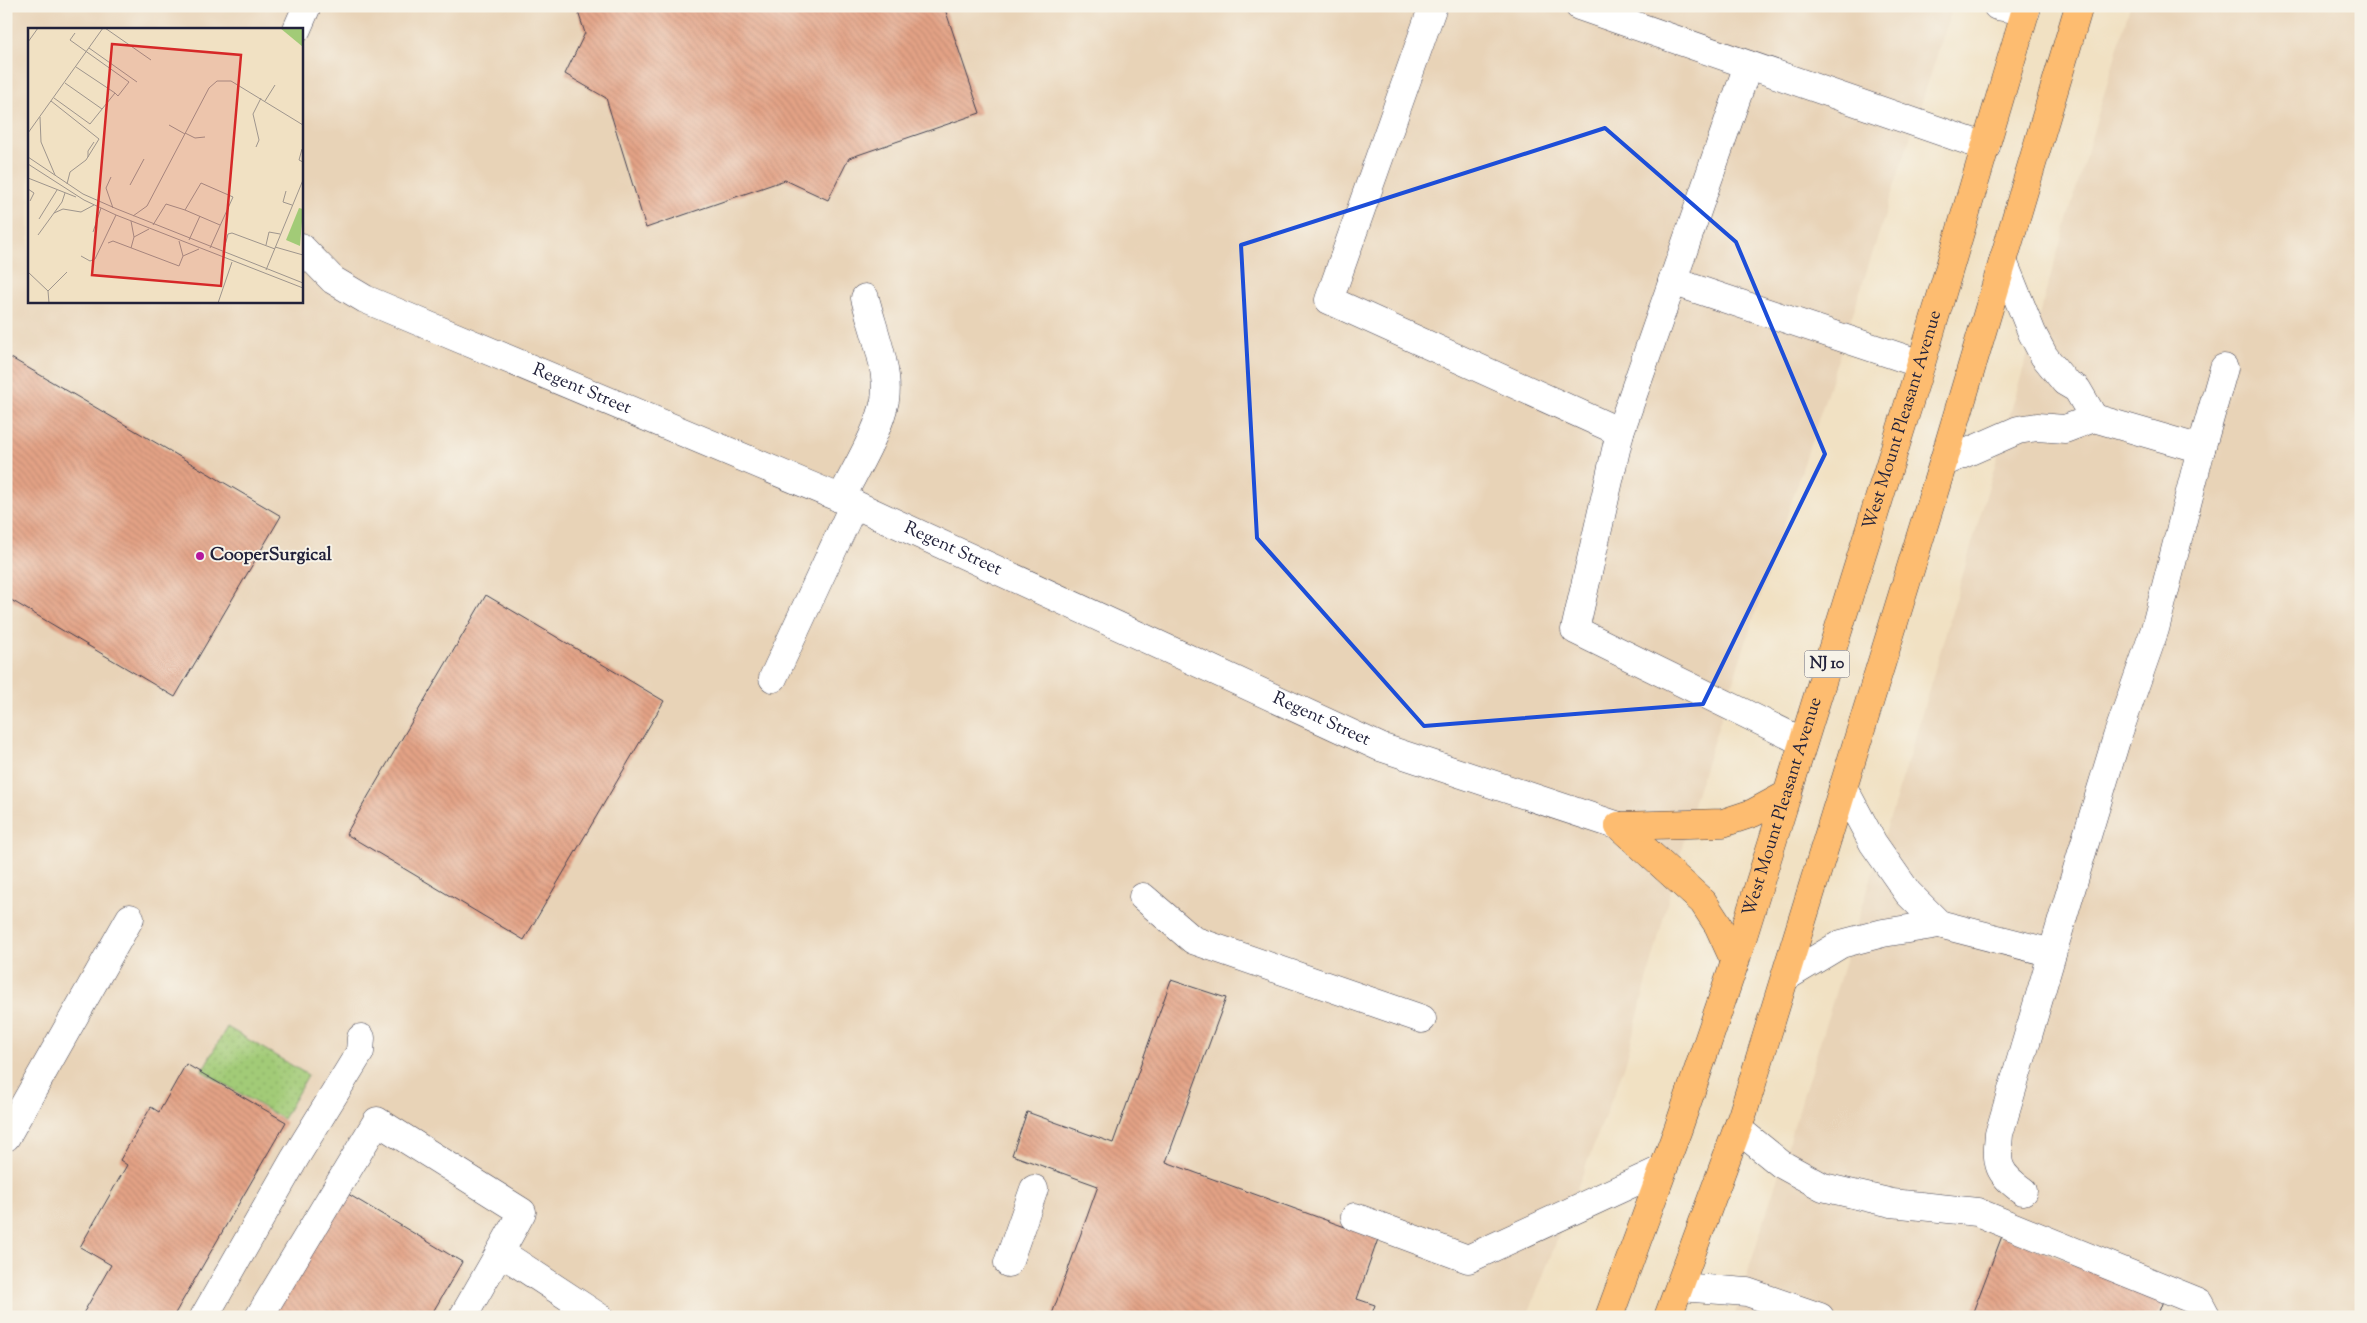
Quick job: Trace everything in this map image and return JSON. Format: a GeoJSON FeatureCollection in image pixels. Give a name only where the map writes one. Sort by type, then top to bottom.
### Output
{"type":"FeatureCollection","features":[{"type":"Feature","properties":{"kind":"main road"},"geometry":{"type":"LineString","coordinates":[[1668,1317],[1738,1129],[1786,977],[2080,6]]}},
{"type":"Feature","properties":{"kind":"main road","name":"West Mount Pleasant Avenue"},"geometry":{"type":"LineString","coordinates":[[1609,1317],[1735,962],[1921,364],[2026,9]]}},
{"type":"Feature","properties":{"kind":"main road"},"geometry":{"type":"LineString","coordinates":[[1619,826],[1723,823],[1752,813],[1788,794]]}},
{"type":"Feature","properties":{"kind":"main road"},"geometry":{"type":"LineString","coordinates":[[1619,826],[1703,902],[1718,925],[1735,962]]}},
{"type":"Feature","properties":{"kind":"street"},"geometry":{"type":"LineString","coordinates":[[297,28],[307,6]]}},
{"type":"Feature","properties":{"kind":"street"},"geometry":{"type":"LineString","coordinates":[[1433,6],[1330,300],[1620,432]]}},
{"type":"Feature","properties":{"kind":"street"},"geometry":{"type":"LineString","coordinates":[[1579,6],[1986,147]]}},
{"type":"Feature","properties":{"kind":"street"},"geometry":{"type":"LineString","coordinates":[[1997,6],[2026,9]]}},
{"type":"Feature","properties":{"kind":"street"},"geometry":{"type":"LineString","coordinates":[[1748,65],[1620,432],[1575,630],[1802,742]]}},
{"type":"Feature","properties":{"kind":"street","name":"Regent Street"},"geometry":{"type":"LineString","coordinates":[[302,248],[333,280],[365,299],[848,502],[1380,747],[1619,826]]}},
{"type":"Feature","properties":{"kind":"street"},"geometry":{"type":"LineString","coordinates":[[2003,261],[2032,333],[2044,356],[2065,382],[2077,389],[2094,418]]}},
{"type":"Feature","properties":{"kind":"street"},"geometry":{"type":"LineString","coordinates":[[1672,281],[1921,364]]}},
{"type":"Feature","properties":{"kind":"street"},"geometry":{"type":"LineString","coordinates":[[773,678],[848,502],[885,399],[884,372],[865,298]]}},
{"type":"Feature","properties":{"kind":"street"},"geometry":{"type":"LineString","coordinates":[[2023,1191],[2004,1178],[1996,1157],[1999,1134],[2117,737],[2155,629],[2201,449],[2224,368]]}},
{"type":"Feature","properties":{"kind":"street"},"geometry":{"type":"LineString","coordinates":[[1943,463],[2018,430],[2037,427],[2064,429],[2094,418],[2201,449]]}},
{"type":"Feature","properties":{"kind":"street"},"geometry":{"type":"LineString","coordinates":[[1843,787],[1873,843],[1908,893],[1938,924]]}},
{"type":"Feature","properties":{"kind":"street"},"geometry":{"type":"LineString","coordinates":[[1143,897],[1193,940],[1422,1020]]}},
{"type":"Feature","properties":{"kind":"street"},"geometry":{"type":"LineString","coordinates":[[6,1137],[130,918]]}},
{"type":"Feature","properties":{"kind":"street"},"geometry":{"type":"LineString","coordinates":[[1786,977],[1841,944],[1883,933],[1938,924],[2052,954]]}},
{"type":"Feature","properties":{"kind":"street"},"geometry":{"type":"LineString","coordinates":[[204,1317],[295,1158],[360,1052],[361,1038]]}},
{"type":"Feature","properties":{"kind":"street"},"geometry":{"type":"LineString","coordinates":[[259,1317],[378,1121],[522,1212],[462,1317]]}},
{"type":"Feature","properties":{"kind":"street"},"geometry":{"type":"LineString","coordinates":[[1738,1129],[1781,1164],[1823,1187],[1892,1203],[1977,1212],[2199,1302],[2207,1317]]}},
{"type":"Feature","properties":{"kind":"street"},"geometry":{"type":"LineString","coordinates":[[1355,1217],[1468,1259],[1663,1169]]}},
{"type":"Feature","properties":{"kind":"street"},"geometry":{"type":"LineString","coordinates":[[1008,1263],[1034,1189]]}},
{"type":"Feature","properties":{"kind":"street"},"geometry":{"type":"LineString","coordinates":[[500,1252],[599,1317]]}},
{"type":"Feature","properties":{"kind":"street"},"geometry":{"type":"LineString","coordinates":[[1680,1287],[1747,1292],[1820,1317]]}},
{"type":"Feature","properties":{"kind":"highlighted area"},"geometry":{"type":"Polygon","coordinates":[[[1605,128],[1736,242],[1825,454],[1703,704],[1424,726],[1257,538],[1241,245],[1605,128]]]}},
{"type":"Feature","properties":{"kind":"shaded area"},"geometry":{"type":"Polygon","coordinates":[[[6,6],[1953,6],[1694,801],[1625,1065],[1527,1317],[6,1317],[6,6]]]}},
{"type":"Feature","properties":{"kind":"shaded area"},"geometry":{"type":"Polygon","coordinates":[[[2130,6],[2361,6],[2361,1317],[1734,1317],[1913,744],[2130,6]]]}},
{"type":"Feature","properties":{"kind":"green space"},"geometry":{"type":"Polygon","coordinates":[[[227,1027],[308,1075],[283,1119],[202,1071],[227,1027]]]}},
{"type":"Feature","properties":{"kind":"building"},"geometry":{"type":"Polygon","coordinates":[[[576,6],[944,6],[980,113],[849,158],[828,200],[785,180],[646,228],[606,98],[565,74],[585,33],[576,6]]]}},
{"type":"Feature","properties":{"kind":"building"},"geometry":{"type":"Polygon","coordinates":[[[6,355],[281,516],[175,697],[6,597],[6,355]]]}},
{"type":"Feature","properties":{"kind":"building"},"geometry":{"type":"Polygon","coordinates":[[[486,595],[664,701],[524,940],[346,834],[486,595]]]}},
{"type":"Feature","properties":{"kind":"building"},"geometry":{"type":"Polygon","coordinates":[[[1171,980],[1226,998],[1166,1162],[1378,1239],[1357,1299],[1375,1305],[1371,1317],[1051,1317],[1098,1186],[1012,1155],[1027,1112],[1113,1143],[1171,980]]]}},
{"type":"Feature","properties":{"kind":"building"},"geometry":{"type":"Polygon","coordinates":[[[186,1064],[286,1122],[173,1317],[81,1317],[111,1265],[80,1247],[127,1165],[120,1160],[151,1107],[159,1112],[186,1064]]]}},
{"type":"Feature","properties":{"kind":"building"},"geometry":{"type":"Polygon","coordinates":[[[343,1191],[462,1262],[430,1317],[270,1317],[343,1191]]]}},
{"type":"Feature","properties":{"kind":"building"},"geometry":{"type":"Polygon","coordinates":[[[2002,1236],[2164,1298],[2157,1317],[1971,1317],[2002,1236]]]}},
{"type":"Feature","properties":{"kind":"place","name":"CooperSurgical"},"geometry":{"type":"Point","coordinates":[200,556]}}]}
